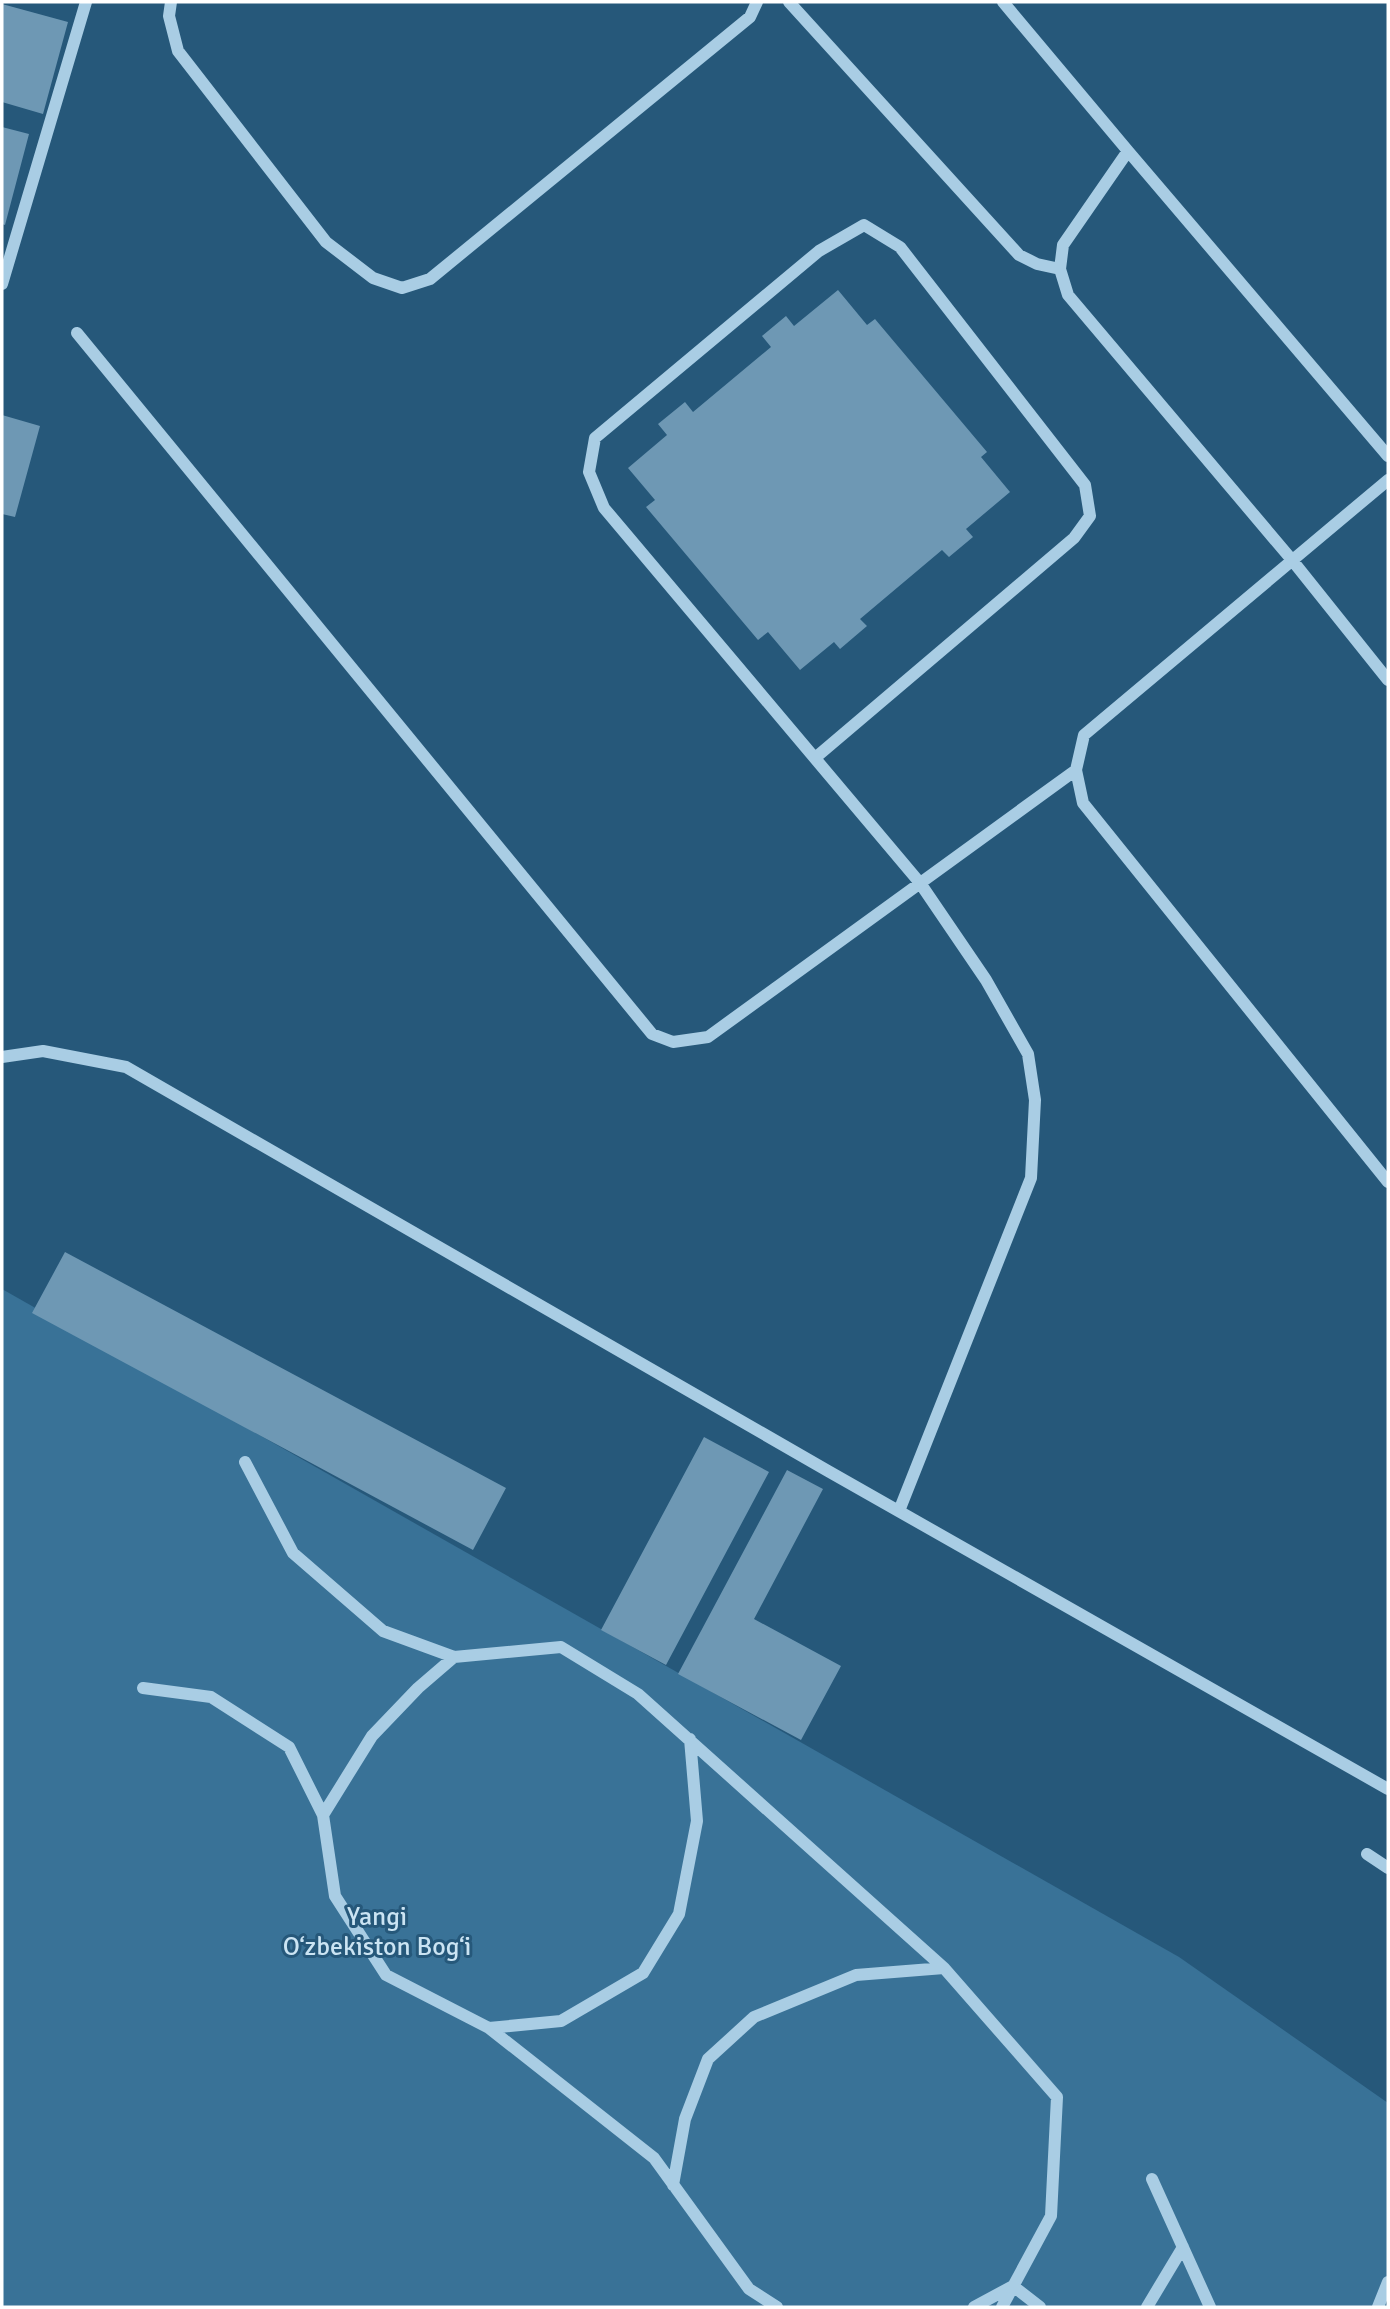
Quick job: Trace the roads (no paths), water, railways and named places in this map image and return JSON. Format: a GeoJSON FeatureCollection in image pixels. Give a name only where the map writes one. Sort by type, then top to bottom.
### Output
{"type":"FeatureCollection","features":[{"type":"Feature","properties":{"kind":"street"},"geometry":{"type":"LineString","coordinates":[[2,284],[86,2]]}},
{"type":"Feature","properties":{"kind":"street"},"geometry":{"type":"LineString","coordinates":[[171,2],[169,16],[178,51],[326,242],[373,278],[402,288],[430,279],[750,17],[757,2]]}},
{"type":"Feature","properties":{"kind":"street"},"geometry":{"type":"LineString","coordinates":[[789,2],[1019,255],[1037,264],[1060,269]]}},
{"type":"Feature","properties":{"kind":"street"},"geometry":{"type":"LineString","coordinates":[[1003,2],[1388,456]]}},
{"type":"Feature","properties":{"kind":"street"},"geometry":{"type":"LineString","coordinates":[[1128,151],[1063,245],[1060,269],[1068,295],[1292,561],[1388,681]]}},
{"type":"Feature","properties":{"kind":"street"},"geometry":{"type":"LineString","coordinates":[[815,758],[1074,538],[1090,516],[1085,485],[900,247],[864,225],[819,251],[595,438],[590,472],[604,508],[920,883],[986,980],[1028,1054],[1035,1100],[1031,1178],[899,1511]]}},
{"type":"Feature","properties":{"kind":"street"},"geometry":{"type":"LineString","coordinates":[[77,332],[652,1034],[673,1042],[708,1037],[1076,770]]}},
{"type":"Feature","properties":{"kind":"street"},"geometry":{"type":"LineString","coordinates":[[1388,480],[1084,735],[1076,770],[1083,803],[1388,1182]]}},
{"type":"Feature","properties":{"kind":"street"},"geometry":{"type":"LineString","coordinates":[[2,1057],[43,1051],[126,1067],[1388,1789]]}},
{"type":"Feature","properties":{"kind":"street"},"geometry":{"type":"LineString","coordinates":[[245,1462],[293,1553],[383,1631],[454,1657],[561,1647],[639,1693],[944,1968],[1057,2097],[1051,2216],[1002,2307]]}},
{"type":"Feature","properties":{"kind":"street"},"geometry":{"type":"LineString","coordinates":[[323,1815],[372,1736],[418,1688],[454,1657]]}},
{"type":"Feature","properties":{"kind":"street"},"geometry":{"type":"LineString","coordinates":[[143,1688],[211,1696],[289,1747],[323,1815],[335,1896],[386,1975],[489,2028],[654,2158],[749,2288],[777,2307]]}},
{"type":"Feature","properties":{"kind":"street"},"geometry":{"type":"LineString","coordinates":[[489,2028],[561,2021],[643,1973],[679,1914],[697,1821],[690,1740]]}},
{"type":"Feature","properties":{"kind":"street"},"geometry":{"type":"LineString","coordinates":[[1367,1854],[1388,1868]]}},
{"type":"Feature","properties":{"kind":"street"},"geometry":{"type":"LineString","coordinates":[[673,2185],[685,2119],[708,2059],[754,2017],[856,1975],[944,1968]]}},
{"type":"Feature","properties":{"kind":"street"},"geometry":{"type":"LineString","coordinates":[[1152,2179],[1210,2307]]}},
{"type":"Feature","properties":{"kind":"street"},"geometry":{"type":"LineString","coordinates":[[1147,2307],[1183,2247]]}},
{"type":"Feature","properties":{"kind":"street"},"geometry":{"type":"LineString","coordinates":[[1378,2307],[1388,2282]]}},
{"type":"Feature","properties":{"kind":"street"},"geometry":{"type":"LineString","coordinates":[[974,2307],[1013,2286]]}},
{"type":"Feature","properties":{"kind":"street"},"geometry":{"type":"LineString","coordinates":[[1013,2286],[1040,2307]]}},
{"type":"Feature","properties":{"kind":"park label","name":"Yangi Oʻzbekiston Bogʻi"},"geometry":{"type":"Point","coordinates":[377,1932]}}]}
